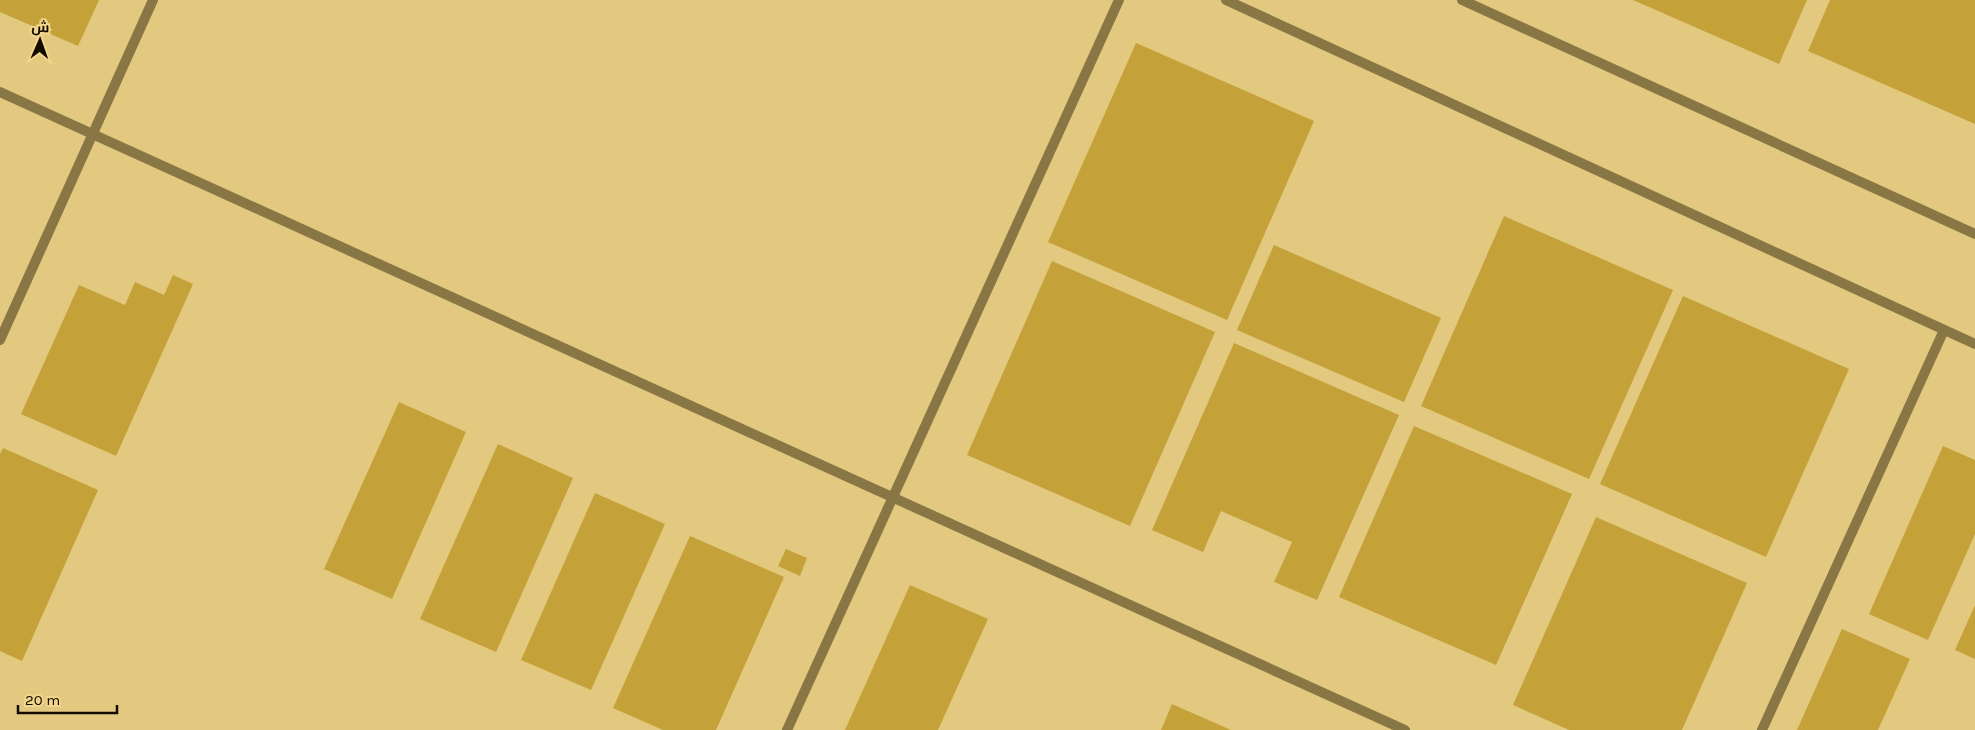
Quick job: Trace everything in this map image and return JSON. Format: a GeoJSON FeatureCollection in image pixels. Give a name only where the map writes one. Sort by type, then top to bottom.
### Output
{"type":"FeatureCollection","features":[{"type":"Feature","properties":{"kind":"street"},"geometry":{"type":"LineString","coordinates":[[0,340],[153,0]]}},
{"type":"Feature","properties":{"kind":"street"},"geometry":{"type":"LineString","coordinates":[[787,730],[1119,0]]}},
{"type":"Feature","properties":{"kind":"street"},"geometry":{"type":"LineString","coordinates":[[1226,0],[1975,344]]}},
{"type":"Feature","properties":{"kind":"street"},"geometry":{"type":"LineString","coordinates":[[1462,0],[1975,233]]}},
{"type":"Feature","properties":{"kind":"street"},"geometry":{"type":"LineString","coordinates":[[0,92],[1405,730]]}},
{"type":"Feature","properties":{"kind":"street"},"geometry":{"type":"LineString","coordinates":[[1762,730],[1944,330]]}},
{"type":"Feature","properties":{"kind":"building"},"geometry":{"type":"Polygon","coordinates":[[[0,0],[99,0],[78,46],[0,12],[0,0]]]}},
{"type":"Feature","properties":{"kind":"building"},"geometry":{"type":"Polygon","coordinates":[[[1633,0],[1807,0],[1779,64],[1633,0]]]}},
{"type":"Feature","properties":{"kind":"building"},"geometry":{"type":"Polygon","coordinates":[[[1830,0],[1975,0],[1975,124],[1808,51],[1830,0]]]}},
{"type":"Feature","properties":{"kind":"building"},"geometry":{"type":"Polygon","coordinates":[[[1136,43],[1314,121],[1227,320],[1048,242],[1136,43]]]}},
{"type":"Feature","properties":{"kind":"building"},"geometry":{"type":"Polygon","coordinates":[[[1504,216],[1673,290],[1589,479],[1421,406],[1504,216]]]}},
{"type":"Feature","properties":{"kind":"building"},"geometry":{"type":"Polygon","coordinates":[[[1274,245],[1441,318],[1404,402],[1237,330],[1274,245]]]}},
{"type":"Feature","properties":{"kind":"building"},"geometry":{"type":"Polygon","coordinates":[[[1052,261],[1215,332],[1130,526],[967,455],[1052,261]]]}},
{"type":"Feature","properties":{"kind":"building"},"geometry":{"type":"Polygon","coordinates":[[[173,275],[193,284],[116,456],[21,414],[79,285],[125,305],[135,282],[164,295],[173,275]]]}},
{"type":"Feature","properties":{"kind":"building"},"geometry":{"type":"Polygon","coordinates":[[[1683,296],[1849,369],[1766,557],[1600,484],[1683,296]]]}},
{"type":"Feature","properties":{"kind":"building"},"geometry":{"type":"Polygon","coordinates":[[[1234,343],[1399,415],[1317,600],[1274,582],[1292,542],[1221,511],[1203,552],[1152,530],[1234,343]]]}},
{"type":"Feature","properties":{"kind":"building"},"geometry":{"type":"Polygon","coordinates":[[[399,402],[466,432],[392,599],[324,569],[399,402]]]}},
{"type":"Feature","properties":{"kind":"building"},"geometry":{"type":"Polygon","coordinates":[[[1414,426],[1572,494],[1496,665],[1339,597],[1414,426]]]}},
{"type":"Feature","properties":{"kind":"building"},"geometry":{"type":"Polygon","coordinates":[[[498,444],[573,478],[496,652],[420,619],[498,444]]]}},
{"type":"Feature","properties":{"kind":"building"},"geometry":{"type":"Polygon","coordinates":[[[1943,446],[1975,460],[1975,534],[1928,640],[1869,614],[1943,446]]]}},
{"type":"Feature","properties":{"kind":"building"},"geometry":{"type":"Polygon","coordinates":[[[3,448],[98,490],[22,661],[0,651],[0,454],[3,448]]]}},
{"type":"Feature","properties":{"kind":"building"},"geometry":{"type":"Polygon","coordinates":[[[595,493],[665,524],[591,690],[521,660],[595,493]]]}},
{"type":"Feature","properties":{"kind":"building"},"geometry":{"type":"Polygon","coordinates":[[[1596,517],[1747,583],[1682,730],[1569,730],[1513,705],[1596,517]]]}},
{"type":"Feature","properties":{"kind":"building"},"geometry":{"type":"Polygon","coordinates":[[[690,536],[784,577],[716,730],[663,730],[613,708],[690,536]]]}},
{"type":"Feature","properties":{"kind":"building"},"geometry":{"type":"Polygon","coordinates":[[[786,549],[807,558],[800,576],[778,566],[786,549]]]}},
{"type":"Feature","properties":{"kind":"building"},"geometry":{"type":"Polygon","coordinates":[[[910,585],[988,619],[938,730],[845,730],[910,585]]]}},
{"type":"Feature","properties":{"kind":"building"},"geometry":{"type":"Polygon","coordinates":[[[1975,605],[1975,659],[1955,650],[1975,605]]]}},
{"type":"Feature","properties":{"kind":"building"},"geometry":{"type":"Polygon","coordinates":[[[1842,629],[1910,659],[1878,730],[1797,730],[1842,629]]]}},
{"type":"Feature","properties":{"kind":"building"},"geometry":{"type":"Polygon","coordinates":[[[1172,704],[1231,730],[1161,730],[1172,704]]]}}]}
